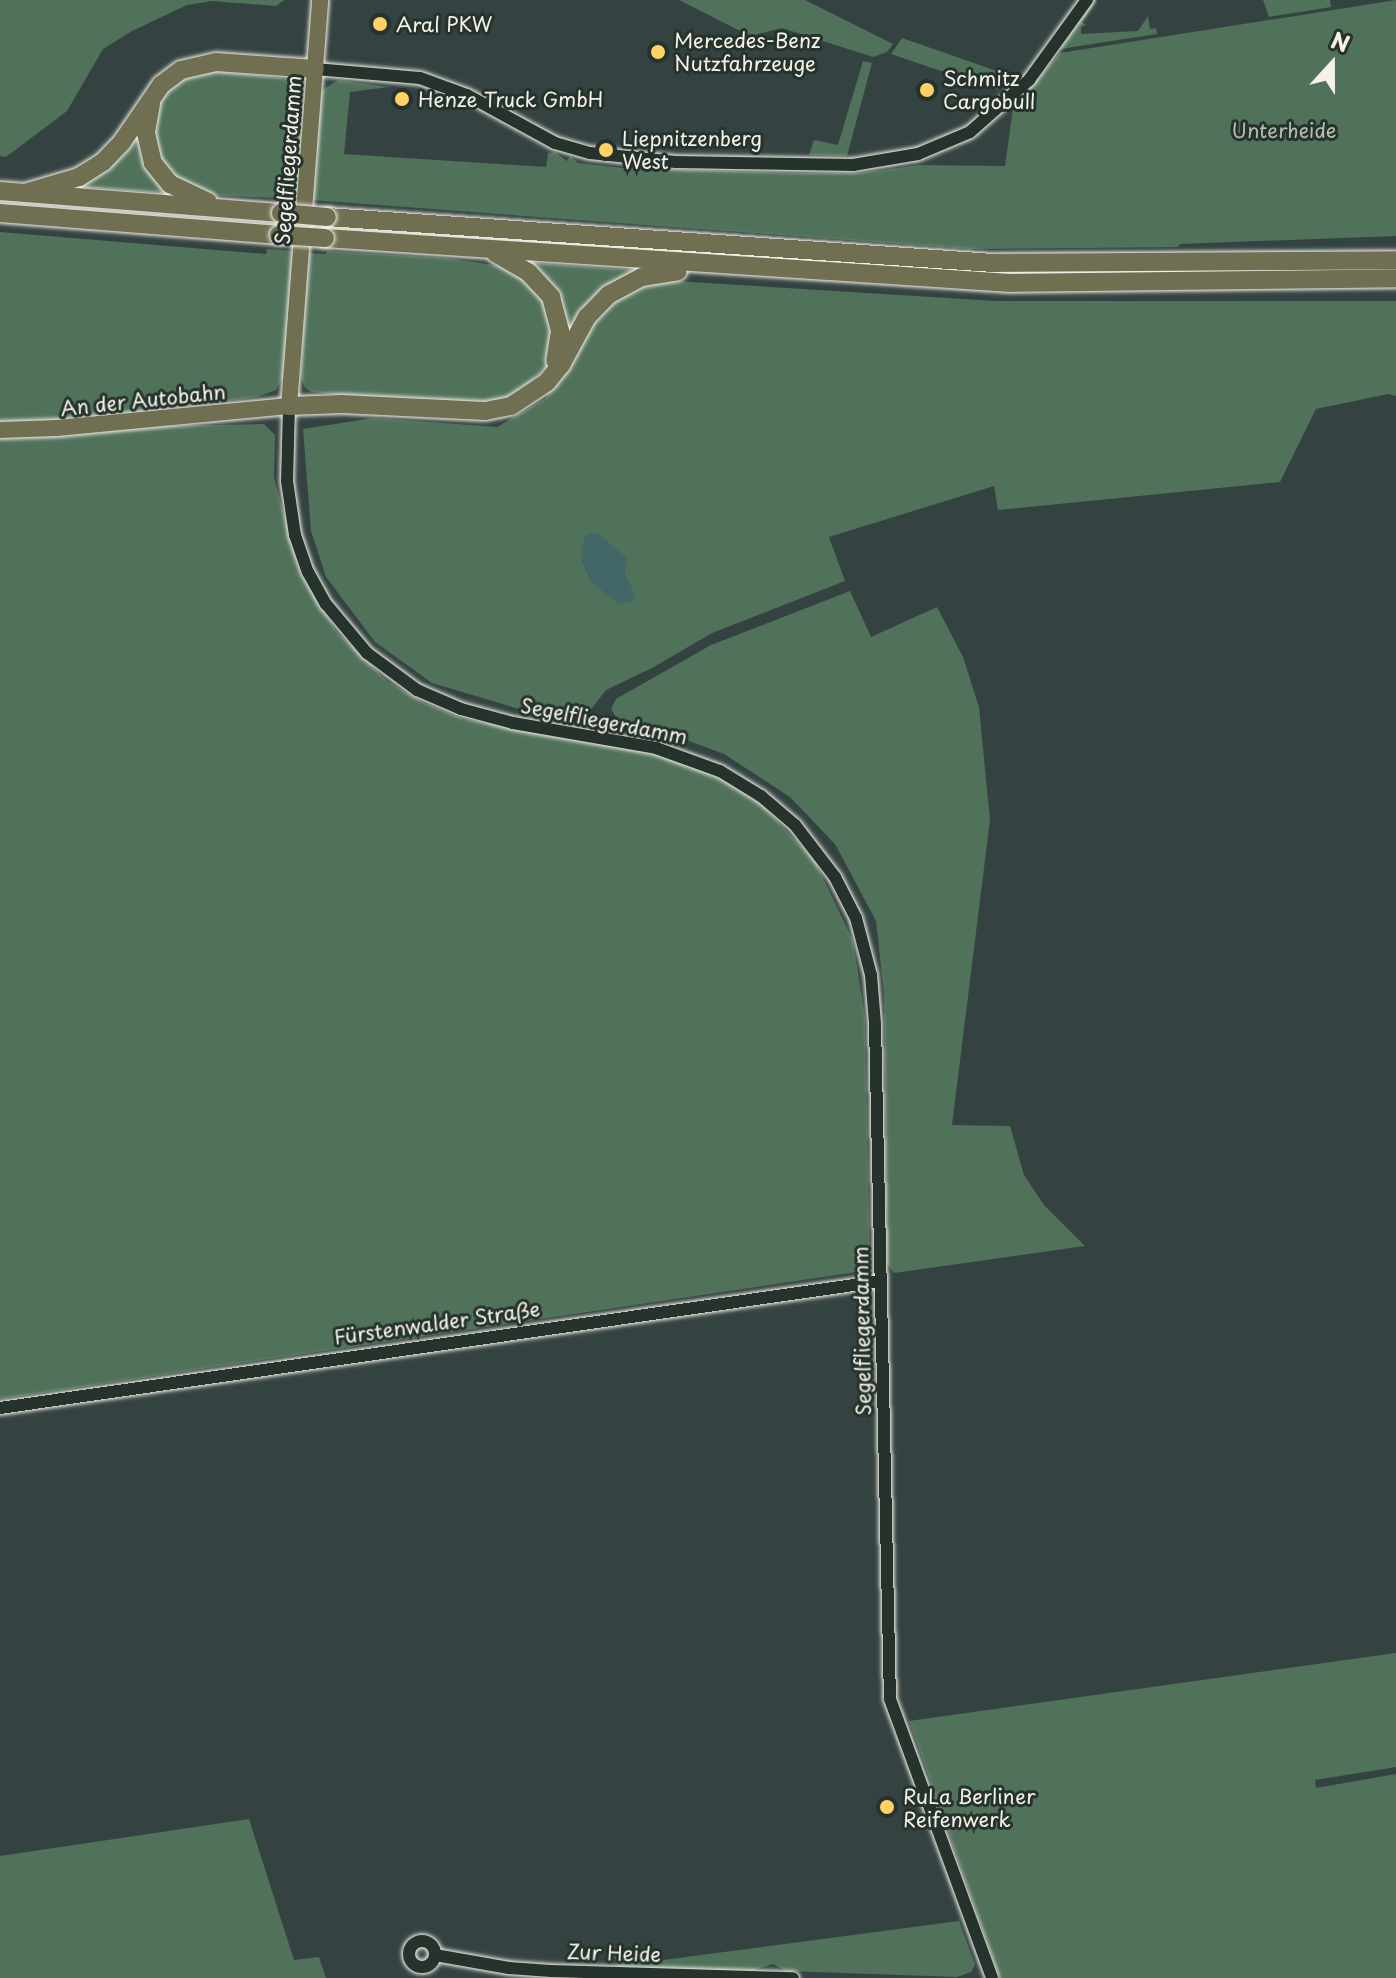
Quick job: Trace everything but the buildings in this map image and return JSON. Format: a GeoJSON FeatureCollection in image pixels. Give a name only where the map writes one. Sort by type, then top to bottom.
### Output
{"type":"FeatureCollection","features":[{"type":"Feature","properties":{"kind":"highway"},"geometry":{"type":"LineString","coordinates":[[25,193],[79,177],[103,162],[122,142],[154,94],[181,70],[206,63],[315,69]]}},
{"type":"Feature","properties":{"kind":"highway"},"geometry":{"type":"LineString","coordinates":[[154,94],[146,133],[153,163],[170,184],[223,208]]}},
{"type":"Feature","properties":{"kind":"highway"},"geometry":{"type":"LineString","coordinates":[[0,191],[994,263],[1396,260]]}},
{"type":"Feature","properties":{"kind":"highway"},"geometry":{"type":"LineString","coordinates":[[0,213],[725,267],[1011,283],[1396,278]]}},
{"type":"Feature","properties":{"kind":"highway"},"geometry":{"type":"LineString","coordinates":[[487,249],[529,273],[555,304],[560,340],[547,382]]}},
{"type":"Feature","properties":{"kind":"highway"},"geometry":{"type":"LineString","coordinates":[[289,406],[342,404],[485,411],[523,402],[547,382],[561,365],[587,317],[616,290],[642,277],[665,272],[725,267]]}},
{"type":"Feature","properties":{"kind":"main road","name":"Segelfliegerdamm"},"geometry":{"type":"LineString","coordinates":[[289,406],[320,0]]}},
{"type":"Feature","properties":{"kind":"main road","name":"An der Autobahn"},"geometry":{"type":"LineString","coordinates":[[0,430],[289,406]]}},
{"type":"Feature","properties":{"kind":"street"},"geometry":{"type":"LineString","coordinates":[[315,69],[420,78],[467,95],[555,143],[590,153],[676,162],[853,165],[918,154],[970,132],[1029,80],[1087,0]]}},
{"type":"Feature","properties":{"kind":"street","name":"Segelfliegerdamm"},"geometry":{"type":"LineString","coordinates":[[289,406],[287,481],[295,535],[308,572],[326,604],[367,653],[417,690],[461,709],[513,723],[656,748],[720,771],[778,809],[810,842],[829,868],[856,918],[872,983],[890,1699],[990,1978]]}},
{"type":"Feature","properties":{"kind":"street","name":"Fürstenwalder Straße"},"geometry":{"type":"LineString","coordinates":[[0,1408],[881,1281]]}},
{"type":"Feature","properties":{"kind":"street","name":"Zur Heide"},"geometry":{"type":"LineString","coordinates":[[404,1950],[420,1966],[428,1965],[435,1955],[523,1969],[793,1978]]}},
{"type":"Feature","properties":{"kind":"green space"},"geometry":{"type":"Polygon","coordinates":[[[0,0],[284,0],[276,6],[212,1],[187,5],[132,31],[103,49],[67,111],[6,157],[0,156],[0,0]]]}},
{"type":"Feature","properties":{"kind":"green space"},"geometry":{"type":"Polygon","coordinates":[[[679,0],[805,0],[893,44],[887,52],[873,57],[782,28],[750,36],[679,0]]]}},
{"type":"Feature","properties":{"kind":"green space"},"geometry":{"type":"Polygon","coordinates":[[[1093,0],[1097,0],[1082,22],[1086,25],[1081,27],[1081,34],[1138,31],[1148,16],[1150,29],[1156,28],[1157,34],[1060,49],[1093,0]]]}},
{"type":"Feature","properties":{"kind":"green space"},"geometry":{"type":"Polygon","coordinates":[[[1263,0],[1330,0],[1331,7],[1269,17],[1263,0]]]}},
{"type":"Feature","properties":{"kind":"green space","name":"Unterheide"},"geometry":{"type":"Polygon","coordinates":[[[1396,0],[1396,236],[1180,244],[1178,247],[969,249],[311,200],[319,100],[322,90],[338,80],[389,87],[350,92],[344,154],[546,167],[548,153],[555,152],[567,161],[570,156],[578,163],[623,168],[791,173],[859,173],[920,165],[1005,166],[1013,108],[1060,53],[1396,0]]]}},
{"type":"Feature","properties":{"kind":"green space"},"geometry":{"type":"Polygon","coordinates":[[[902,38],[1014,77],[997,90],[891,54],[902,38]]]}},
{"type":"Feature","properties":{"kind":"green space"},"geometry":{"type":"Polygon","coordinates":[[[863,61],[872,63],[847,156],[809,155],[814,140],[838,145],[863,61]]]}},
{"type":"Feature","properties":{"kind":"green space"},"geometry":{"type":"Polygon","coordinates":[[[205,70],[292,80],[301,87],[300,199],[205,195],[182,187],[152,150],[157,102],[177,80],[205,70]]]}},
{"type":"Feature","properties":{"kind":"green space"},"geometry":{"type":"Polygon","coordinates":[[[142,123],[176,194],[71,186],[142,123]]]}},
{"type":"Feature","properties":{"kind":"green space"},"geometry":{"type":"Polygon","coordinates":[[[0,232],[266,254],[267,249],[295,251],[283,377],[276,390],[257,397],[165,409],[164,426],[264,424],[275,435],[274,478],[300,572],[336,631],[387,681],[424,703],[463,719],[645,752],[690,765],[733,785],[763,806],[815,861],[853,941],[865,1018],[870,1270],[0,1399],[0,232]]]}},
{"type":"Feature","properties":{"kind":"green space"},"geometry":{"type":"Polygon","coordinates":[[[327,251],[445,258],[508,267],[532,282],[551,313],[551,354],[546,367],[517,395],[495,403],[422,402],[311,392],[305,388],[301,377],[307,253],[326,254],[327,251]]]}},
{"type":"Feature","properties":{"kind":"green space"},"geometry":{"type":"Polygon","coordinates":[[[520,262],[642,271],[635,274],[563,354],[564,331],[520,262]]]}},
{"type":"Feature","properties":{"kind":"green space"},"geometry":{"type":"Polygon","coordinates":[[[674,281],[996,301],[1396,301],[1396,396],[1388,394],[1316,409],[1280,482],[998,510],[994,486],[829,537],[845,581],[712,633],[652,668],[606,690],[582,721],[539,715],[432,683],[375,642],[326,577],[311,531],[303,429],[373,418],[497,427],[545,399],[602,311],[636,287],[674,281]],[[625,556],[581,557],[591,582],[634,594],[625,575],[625,556]]]}},
{"type":"Feature","properties":{"kind":"green space"},"geometry":{"type":"Polygon","coordinates":[[[850,591],[871,637],[937,607],[963,657],[979,707],[990,820],[952,1125],[1010,1126],[1024,1175],[1044,1205],[1085,1246],[894,1273],[887,1264],[884,993],[876,921],[835,844],[790,797],[724,754],[670,734],[620,723],[611,709],[616,699],[711,645],[850,591]]]}},
{"type":"Feature","properties":{"kind":"green space"},"geometry":{"type":"Polygon","coordinates":[[[1396,1653],[1396,1767],[1315,1780],[1316,1788],[1396,1774],[1396,1978],[1000,1978],[909,1721],[1396,1653]]]}},
{"type":"Feature","properties":{"kind":"green space"},"geometry":{"type":"Polygon","coordinates":[[[249,1819],[294,1960],[319,1957],[326,1978],[0,1978],[0,1856],[249,1819]]]}},
{"type":"Feature","properties":{"kind":"green space"},"geometry":{"type":"Polygon","coordinates":[[[959,1921],[975,1965],[971,1972],[957,1977],[786,1971],[773,1964],[751,1971],[618,1967],[613,1954],[648,1962],[959,1921]]]}},
{"type":"Feature","properties":{"kind":"water"},"geometry":{"type":"Polygon","coordinates":[[[590,533],[598,534],[626,557],[625,575],[635,594],[634,601],[619,604],[591,582],[581,557],[584,538],[590,533]]]}},
{"type":"Feature","properties":{"kind":"place","name":"Aral PKW"},"geometry":{"type":"Point","coordinates":[380,24]}},
{"type":"Feature","properties":{"kind":"place","name":"Mercedes-Benz Nutzfahrzeuge"},"geometry":{"type":"Point","coordinates":[658,52]}},
{"type":"Feature","properties":{"kind":"place","name":"Schmitz Cargobull"},"geometry":{"type":"Point","coordinates":[927,90]}},
{"type":"Feature","properties":{"kind":"place","name":"Henze Truck GmbH"},"geometry":{"type":"Point","coordinates":[402,99]}},
{"type":"Feature","properties":{"kind":"place","name":"Liepnitzenberg West"},"geometry":{"type":"Point","coordinates":[606,150]}},
{"type":"Feature","properties":{"kind":"place","name":"RuLa Berliner Reifenwerk"},"geometry":{"type":"Point","coordinates":[887,1807]}}]}
